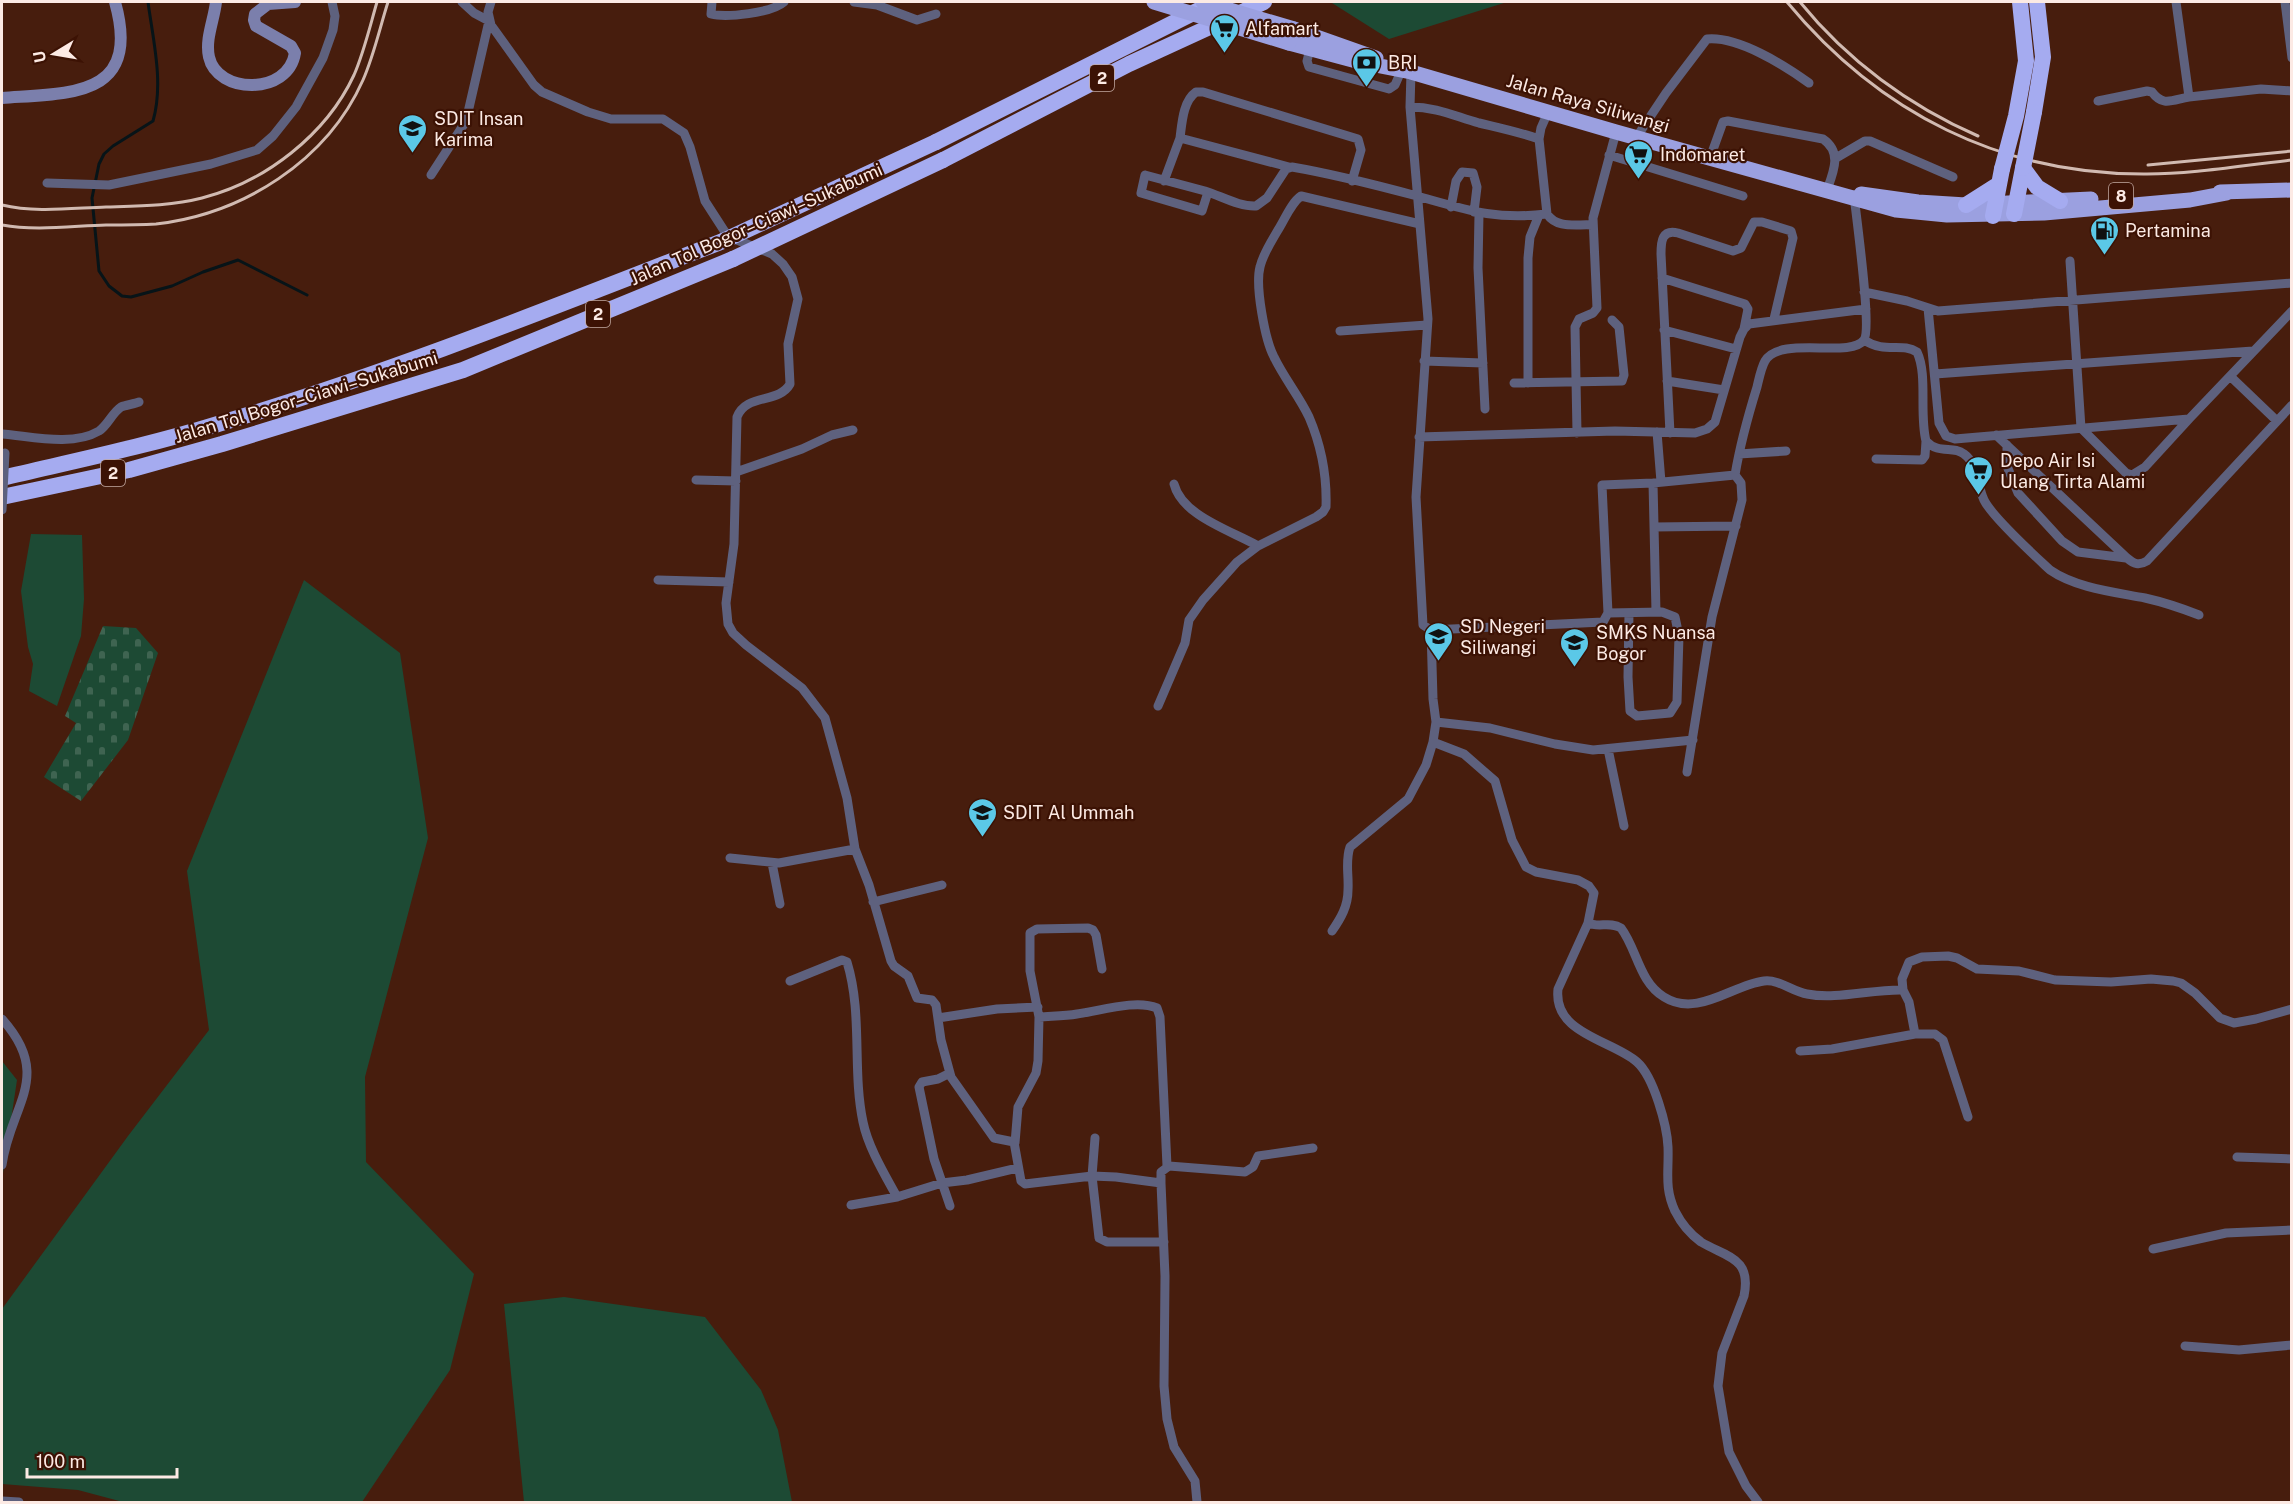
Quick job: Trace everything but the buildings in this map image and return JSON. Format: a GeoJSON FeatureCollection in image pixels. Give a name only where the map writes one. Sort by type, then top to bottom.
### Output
{"type":"FeatureCollection","features":[{"type":"Feature","properties":{"kind":"highway","name":"Jalan Raya Siliwangi"},"geometry":{"type":"LineString","coordinates":[[1155,2],[1359,51],[1401,69]]}},
{"type":"Feature","properties":{"kind":"highway","name":"Jalan Raya Siliwangi"},"geometry":{"type":"LineString","coordinates":[[1203,2],[1292,36],[1310,49],[1359,62],[1401,69],[1636,138],[1912,212],[2190,200],[2228,193]]}},
{"type":"Feature","properties":{"kind":"highway","name":"Jalan Tol Bogor–Ciawi–Sukabumi"},"geometry":{"type":"LineString","coordinates":[[2,478],[129,448],[217,424],[346,383],[456,345],[723,241],[936,142],[1215,2]]}},
{"type":"Feature","properties":{"kind":"highway","name":"Jalan Tol Bogor–Ciawi–Sukabumi"},"geometry":{"type":"LineString","coordinates":[[2,497],[129,470],[463,370],[733,259],[943,160],[1129,64],[1264,2]]}},
{"type":"Feature","properties":{"kind":"highway"},"geometry":{"type":"LineString","coordinates":[[1994,210],[2026,61],[2020,2]]}},
{"type":"Feature","properties":{"kind":"highway"},"geometry":{"type":"LineString","coordinates":[[2014,209],[2043,57],[2037,2]]}},
{"type":"Feature","properties":{"kind":"highway"},"geometry":{"type":"LineString","coordinates":[[2023,168],[2037,187],[2060,201]]}},
{"type":"Feature","properties":{"kind":"highway"},"geometry":{"type":"LineString","coordinates":[[1966,205],[2001,176]]}},
{"type":"Feature","properties":{"kind":"highway","name":"Jalan Raya Siliwangi"},"geometry":{"type":"LineString","coordinates":[[2014,209],[2060,201],[2176,192],[2228,193],[2292,190]]}},
{"type":"Feature","properties":{"kind":"highway","name":"Jalan Raya Siliwangi"},"geometry":{"type":"LineString","coordinates":[[1851,196],[1966,205],[1994,210]]}},
{"type":"Feature","properties":{"kind":"main road"},"geometry":{"type":"LineString","coordinates":[[2,98],[70,93],[101,82],[110,71],[120,45],[120,22],[116,2]]}},
{"type":"Feature","properties":{"kind":"main road"},"geometry":{"type":"LineString","coordinates":[[216,2],[208,40],[212,66],[223,76],[237,83],[254,86],[266,84],[278,78],[290,66],[295,53],[291,46],[256,26],[255,15],[267,4],[295,2]]}},
{"type":"Feature","properties":{"kind":"street"},"geometry":{"type":"LineString","coordinates":[[47,183],[109,185],[211,164],[256,150],[273,136],[296,107],[322,58],[333,30],[335,16],[332,2]]}},
{"type":"Feature","properties":{"kind":"street"},"geometry":{"type":"LineString","coordinates":[[462,2],[474,13],[489,21],[530,79],[542,92],[606,118],[663,119],[681,130],[687,139],[705,201],[725,232],[732,238],[772,254],[789,271],[798,299],[788,344],[790,384],[784,391],[748,403],[739,411],[736,423],[734,552],[726,619],[730,629],[802,688],[825,718],[849,807],[855,849],[869,885],[891,961],[908,976],[917,998],[934,1002],[950,1074],[994,1138],[1011,1140],[1015,1143]]}},
{"type":"Feature","properties":{"kind":"street"},"geometry":{"type":"LineString","coordinates":[[431,175],[466,120],[489,21],[490,2]]}},
{"type":"Feature","properties":{"kind":"street"},"geometry":{"type":"LineString","coordinates":[[712,2],[711,14],[723,15],[764,11],[784,2]]}},
{"type":"Feature","properties":{"kind":"street"},"geometry":{"type":"LineString","coordinates":[[854,2],[877,5],[917,20],[936,14]]}},
{"type":"Feature","properties":{"kind":"street"},"geometry":{"type":"LineString","coordinates":[[2176,2],[2189,97]]}},
{"type":"Feature","properties":{"kind":"street"},"geometry":{"type":"LineString","coordinates":[[2285,2],[2292,58]]}},
{"type":"Feature","properties":{"kind":"street"},"geometry":{"type":"LineString","coordinates":[[1636,138],[1666,93],[1707,39],[1721,39],[1737,43],[1768,58],[1809,83]]}},
{"type":"Feature","properties":{"kind":"street"},"geometry":{"type":"LineString","coordinates":[[1310,49],[1307,61],[1309,67],[1389,89],[1395,85],[1401,69]]}},
{"type":"Feature","properties":{"kind":"street"},"geometry":{"type":"LineString","coordinates":[[1401,69],[1410,107],[1426,325],[1416,497],[1423,625],[1431,630],[1600,623],[1606,619],[1608,613],[1602,485],[1657,483],[1735,475]]}},
{"type":"Feature","properties":{"kind":"street"},"geometry":{"type":"LineString","coordinates":[[2098,101],[2147,91],[2152,92],[2161,102],[2261,89],[2292,91]]}},
{"type":"Feature","properties":{"kind":"street"},"geometry":{"type":"LineString","coordinates":[[1164,180],[1180,138],[1180,125],[1191,95],[1203,92],[1358,139],[1361,150],[1353,181]]}},
{"type":"Feature","properties":{"kind":"street"},"geometry":{"type":"LineString","coordinates":[[1410,107],[1439,110],[1480,123],[1518,131],[1539,139]]}},
{"type":"Feature","properties":{"kind":"street"},"geometry":{"type":"LineString","coordinates":[[1528,383],[1528,258],[1530,237],[1543,214],[1539,139],[1548,112]]}},
{"type":"Feature","properties":{"kind":"street"},"geometry":{"type":"LineString","coordinates":[[1710,158],[1724,122],[1732,121],[1823,139],[1830,144],[1836,158],[1827,190]]}},
{"type":"Feature","properties":{"kind":"street"},"geometry":{"type":"LineString","coordinates":[[1577,432],[1576,323],[1597,308],[1592,225],[1616,132]]}},
{"type":"Feature","properties":{"kind":"street"},"geometry":{"type":"LineString","coordinates":[[1180,138],[1289,167],[1418,196],[1476,213],[1503,216],[1543,214],[1558,224],[1592,225]]}},
{"type":"Feature","properties":{"kind":"street"},"geometry":{"type":"LineString","coordinates":[[1836,158],[1865,141],[1870,141],[1953,177]]}},
{"type":"Feature","properties":{"kind":"street"},"geometry":{"type":"LineString","coordinates":[[1610,154],[1743,196]]}},
{"type":"Feature","properties":{"kind":"street"},"geometry":{"type":"LineString","coordinates":[[1138,203],[1145,176],[1256,206],[1266,198],[1289,167]]}},
{"type":"Feature","properties":{"kind":"street"},"geometry":{"type":"LineString","coordinates":[[1451,207],[1457,177],[1462,172],[1473,173],[1477,181],[1476,213],[1485,409]]}},
{"type":"Feature","properties":{"kind":"street"},"geometry":{"type":"LineString","coordinates":[[1141,193],[1202,211],[1208,192]]}},
{"type":"Feature","properties":{"kind":"street"},"geometry":{"type":"LineString","coordinates":[[1158,706],[1178,664],[1185,643],[1188,623],[1194,610],[1237,562],[1258,546],[1316,517],[1326,507],[1322,462],[1316,436],[1304,407],[1275,360],[1269,345],[1258,283],[1261,264],[1268,247],[1296,199],[1301,196],[1420,224]]}},
{"type":"Feature","properties":{"kind":"street"},"geometry":{"type":"LineString","coordinates":[[1687,772],[1712,617],[1743,494],[1741,483],[1735,475],[1765,360],[1774,352],[1789,349],[1857,345],[1864,340],[1866,333],[1866,309],[1851,196]]}},
{"type":"Feature","properties":{"kind":"street"},"geometry":{"type":"LineString","coordinates":[[1670,433],[1662,278],[1661,243],[1663,236],[1668,232],[1678,232],[1734,251],[1741,248],[1754,222],[1783,227],[1791,231],[1793,235],[1774,320]]}},
{"type":"Feature","properties":{"kind":"street"},"geometry":{"type":"LineString","coordinates":[[2070,261],[2081,428],[2126,473],[2132,475],[2145,467],[2292,311]]}},
{"type":"Feature","properties":{"kind":"street"},"geometry":{"type":"LineString","coordinates":[[1419,437],[1615,430],[1695,433],[1712,426],[1744,329],[1748,309],[1745,304],[1662,278]]}},
{"type":"Feature","properties":{"kind":"street"},"geometry":{"type":"LineString","coordinates":[[1864,292],[1906,300],[1938,310],[1956,310],[2292,283]]}},
{"type":"Feature","properties":{"kind":"street"},"geometry":{"type":"LineString","coordinates":[[1928,308],[1942,431],[1951,439],[2189,419]]}},
{"type":"Feature","properties":{"kind":"street"},"geometry":{"type":"LineString","coordinates":[[1744,329],[1752,323],[1866,309]]}},
{"type":"Feature","properties":{"kind":"street"},"geometry":{"type":"LineString","coordinates":[[1514,383],[1618,381],[1623,378],[1619,327],[1612,320]]}},
{"type":"Feature","properties":{"kind":"street"},"geometry":{"type":"LineString","coordinates":[[1340,331],[1426,325]]}},
{"type":"Feature","properties":{"kind":"street"},"geometry":{"type":"LineString","coordinates":[[1664,330],[1736,349]]}},
{"type":"Feature","properties":{"kind":"street"},"geometry":{"type":"LineString","coordinates":[[1864,340],[1875,347],[1910,348],[1917,352],[1921,364],[1926,452],[1922,460],[1876,459]]}},
{"type":"Feature","properties":{"kind":"street"},"geometry":{"type":"LineString","coordinates":[[1935,374],[2253,351]]}},
{"type":"Feature","properties":{"kind":"street"},"geometry":{"type":"LineString","coordinates":[[1424,362],[1483,363]]}},
{"type":"Feature","properties":{"kind":"street"},"geometry":{"type":"LineString","coordinates":[[2230,376],[2277,421]]}},
{"type":"Feature","properties":{"kind":"street"},"geometry":{"type":"LineString","coordinates":[[1667,381],[1724,390]]}},
{"type":"Feature","properties":{"kind":"street"},"geometry":{"type":"LineString","coordinates":[[2,510],[5,453],[3,434],[46,440],[94,434],[102,429],[122,407],[139,402]]}},
{"type":"Feature","properties":{"kind":"street"},"geometry":{"type":"LineString","coordinates":[[1996,435],[2135,564],[2147,561],[2292,405]]}},
{"type":"Feature","properties":{"kind":"street"},"geometry":{"type":"LineString","coordinates":[[696,480],[736,476],[832,435],[853,430]]}},
{"type":"Feature","properties":{"kind":"street"},"geometry":{"type":"LineString","coordinates":[[1926,440],[1942,431]]}},
{"type":"Feature","properties":{"kind":"street"},"geometry":{"type":"LineString","coordinates":[[1656,612],[1654,527],[1657,432]]}},
{"type":"Feature","properties":{"kind":"street"},"geometry":{"type":"LineString","coordinates":[[1926,440],[1938,449],[1958,451],[1964,454],[1973,466],[1981,494],[1989,508],[2050,570],[2061,578],[2178,607],[2199,615]]}},
{"type":"Feature","properties":{"kind":"street"},"geometry":{"type":"LineString","coordinates":[[2007,445],[2007,466],[2018,493],[2062,541],[2078,552],[2127,558]]}},
{"type":"Feature","properties":{"kind":"street"},"geometry":{"type":"LineString","coordinates":[[1739,454],[1786,451]]}},
{"type":"Feature","properties":{"kind":"street"},"geometry":{"type":"LineString","coordinates":[[1174,484],[1181,500],[1188,507],[1258,546]]}},
{"type":"Feature","properties":{"kind":"street"},"geometry":{"type":"LineString","coordinates":[[1654,527],[1736,526]]}},
{"type":"Feature","properties":{"kind":"street"},"geometry":{"type":"LineString","coordinates":[[658,580],[729,582]]}},
{"type":"Feature","properties":{"kind":"street"},"geometry":{"type":"LineString","coordinates":[[1608,613],[1656,612],[1671,614],[1678,626],[1677,702],[1670,713],[1649,717],[1635,716],[1629,706],[1629,613]]}},
{"type":"Feature","properties":{"kind":"street"},"geometry":{"type":"LineString","coordinates":[[1332,931],[1345,910],[1348,892],[1347,856],[1350,847],[1408,799],[1426,765],[1436,722],[1432,699],[1431,630]]}},
{"type":"Feature","properties":{"kind":"street"},"geometry":{"type":"LineString","coordinates":[[1436,722],[1490,728],[1572,747],[1608,749],[1693,740]]}},
{"type":"Feature","properties":{"kind":"street"},"geometry":{"type":"LineString","coordinates":[[1433,742],[1464,754],[1495,781],[1499,788],[1509,834],[1526,867],[1536,872],[1578,880],[1592,888],[1593,905],[1588,924],[1558,989],[1559,1007],[1572,1024],[1631,1057],[1644,1070],[1653,1089],[1666,1136],[1666,1183],[1675,1211],[1691,1234],[1704,1243],[1734,1257],[1742,1270],[1745,1291],[1722,1353],[1718,1386],[1730,1455],[1758,1503]]}},
{"type":"Feature","properties":{"kind":"street"},"geometry":{"type":"LineString","coordinates":[[1608,749],[1624,826]]}},
{"type":"Feature","properties":{"kind":"street"},"geometry":{"type":"LineString","coordinates":[[730,858],[772,863],[827,856],[855,849]]}},
{"type":"Feature","properties":{"kind":"street"},"geometry":{"type":"LineString","coordinates":[[772,863],[780,904]]}},
{"type":"Feature","properties":{"kind":"street"},"geometry":{"type":"LineString","coordinates":[[873,902],[942,885]]}},
{"type":"Feature","properties":{"kind":"street"},"geometry":{"type":"LineString","coordinates":[[1588,924],[1599,926],[1612,924],[1621,928],[1650,983],[1662,996],[1679,1003],[1706,1001],[1730,994],[1748,985],[1768,981],[1797,992],[1816,996],[1903,990]]}},
{"type":"Feature","properties":{"kind":"street"},"geometry":{"type":"LineString","coordinates":[[1102,969],[1093,930],[1088,928],[1032,931],[1029,937],[1030,971],[1038,1012],[1037,1067],[1018,1107],[1015,1143],[1020,1179],[1025,1184],[1092,1176],[1161,1183]]}},
{"type":"Feature","properties":{"kind":"street"},"geometry":{"type":"LineString","coordinates":[[1915,1034],[1902,979],[1910,962],[1923,957],[1948,956],[1977,969],[2019,972],[2055,980],[2095,982],[2151,979],[2173,981],[2181,983],[2195,993],[2220,1018],[2234,1023],[2292,1009]]}},
{"type":"Feature","properties":{"kind":"street"},"geometry":{"type":"LineString","coordinates":[[790,981],[842,960],[847,962],[857,1024],[863,1123],[883,1173],[897,1197]]}},
{"type":"Feature","properties":{"kind":"street"},"geometry":{"type":"LineString","coordinates":[[938,1018],[997,1009],[1075,1014],[1122,1007],[1157,1008],[1160,1017],[1167,1166],[1161,1172],[1164,1242],[1164,1386],[1167,1419],[1174,1446],[1195,1481],[1197,1503]]}},
{"type":"Feature","properties":{"kind":"street"},"geometry":{"type":"LineString","coordinates":[[2,1019],[20,1044],[27,1078],[21,1105],[6,1142],[2,1165]]}},
{"type":"Feature","properties":{"kind":"street"},"geometry":{"type":"LineString","coordinates":[[1800,1051],[1832,1049],[1915,1034],[1941,1036],[1968,1117]]}},
{"type":"Feature","properties":{"kind":"street"},"geometry":{"type":"LineString","coordinates":[[950,1074],[922,1082],[920,1087],[929,1139],[950,1206]]}},
{"type":"Feature","properties":{"kind":"street"},"geometry":{"type":"LineString","coordinates":[[1095,1138],[1092,1176],[1099,1239],[1107,1242],[1164,1242]]}},
{"type":"Feature","properties":{"kind":"street"},"geometry":{"type":"LineString","coordinates":[[1167,1166],[1245,1172],[1251,1169],[1258,1156],[1313,1148]]}},
{"type":"Feature","properties":{"kind":"street"},"geometry":{"type":"LineString","coordinates":[[2237,1157],[2292,1159]]}},
{"type":"Feature","properties":{"kind":"street"},"geometry":{"type":"LineString","coordinates":[[851,1205],[897,1197],[942,1183],[967,1180],[1018,1168]]}},
{"type":"Feature","properties":{"kind":"street"},"geometry":{"type":"LineString","coordinates":[[2153,1249],[2226,1233],[2292,1230]]}},
{"type":"Feature","properties":{"kind":"street"},"geometry":{"type":"LineString","coordinates":[[2185,1346],[2240,1350],[2292,1345]]}},
{"type":"Feature","properties":{"kind":"street"},"geometry":{"type":"LineString","coordinates":[[2,1501],[19,1503]]}},
{"type":"Feature","properties":{"kind":"green space"},"geometry":{"type":"Polygon","coordinates":[[[1507,2],[1389,39],[1332,3],[1507,2]]]}},
{"type":"Feature","properties":{"kind":"green space"},"geometry":{"type":"Polygon","coordinates":[[[31,534],[82,535],[84,599],[81,636],[57,706],[29,691],[33,664],[28,647],[21,591],[31,534]]]}},
{"type":"Feature","properties":{"kind":"green space"},"geometry":{"type":"Polygon","coordinates":[[[304,580],[400,653],[428,838],[365,1077],[366,1162],[474,1274],[450,1370],[362,1502],[123,1502],[78,1490],[2,1484],[2,1309],[128,1136],[209,1030],[187,871],[304,580]]]}},
{"type":"Feature","properties":{"kind":"green space"},"geometry":{"type":"Polygon","coordinates":[[[103,626],[136,628],[158,653],[128,740],[81,801],[44,777],[76,723],[65,716],[103,626]]]}},
{"type":"Feature","properties":{"kind":"green space"},"geometry":{"type":"Polygon","coordinates":[[[2,1061],[17,1080],[2,1180],[2,1061]]]}},
{"type":"Feature","properties":{"kind":"green space"},"geometry":{"type":"Polygon","coordinates":[[[564,1297],[705,1317],[761,1390],[778,1430],[792,1502],[524,1502],[504,1304],[564,1297]]]}},
{"type":"Feature","properties":{"kind":"waterway"},"geometry":{"type":"LineString","coordinates":[[148,2],[158,77],[156,107],[153,121],[113,146],[104,154],[99,164],[92,198],[99,271],[109,286],[122,296],[131,297],[172,286],[238,260],[307,295]]}},
{"type":"Feature","properties":{"kind":"railway"},"geometry":{"type":"LineString","coordinates":[[2,205],[28,209],[54,209],[166,204],[202,198],[225,191],[248,180],[291,153],[310,136],[342,97],[354,75],[364,48],[377,2]]}},
{"type":"Feature","properties":{"kind":"railway"},"geometry":{"type":"LineString","coordinates":[[2,225],[40,228],[156,224],[220,209],[279,179],[305,159],[328,135],[347,109],[367,70],[388,2]]}},
{"type":"Feature","properties":{"kind":"railway"},"geometry":{"type":"LineString","coordinates":[[1787,2],[1823,41],[1862,76],[1903,105],[1947,130],[1993,149],[2042,163],[2093,171],[2147,174],[2201,171],[2292,160]]}},
{"type":"Feature","properties":{"kind":"railway"},"geometry":{"type":"LineString","coordinates":[[1800,2],[1838,43],[1881,80],[1928,111],[1978,136]]}},
{"type":"Feature","properties":{"kind":"railway"},"geometry":{"type":"LineString","coordinates":[[2148,165],[2292,151]]}},
{"type":"Feature","properties":{"kind":"place","name":"Alfamart"},"geometry":{"type":"Point","coordinates":[1224,54]}},
{"type":"Feature","properties":{"kind":"place","name":"BRI"},"geometry":{"type":"Point","coordinates":[1367,88]}},
{"type":"Feature","properties":{"kind":"place","name":"SDIT Insan Karima"},"geometry":{"type":"Point","coordinates":[413,154]}},
{"type":"Feature","properties":{"kind":"place","name":"Indomaret"},"geometry":{"type":"Point","coordinates":[1639,180]}},
{"type":"Feature","properties":{"kind":"place","name":"Pertamina"},"geometry":{"type":"Point","coordinates":[2104,256]}},
{"type":"Feature","properties":{"kind":"place","name":"Depo Air Isi Ulang Tirta Alami"},"geometry":{"type":"Point","coordinates":[1979,496]}},
{"type":"Feature","properties":{"kind":"place","name":"SD Negeri Siliwangi"},"geometry":{"type":"Point","coordinates":[1439,662]}},
{"type":"Feature","properties":{"kind":"place","name":"SMKS Nuansa Bogor"},"geometry":{"type":"Point","coordinates":[1575,668]}},
{"type":"Feature","properties":{"kind":"place","name":"SDIT Al Ummah"},"geometry":{"type":"Point","coordinates":[982,838]}}]}
